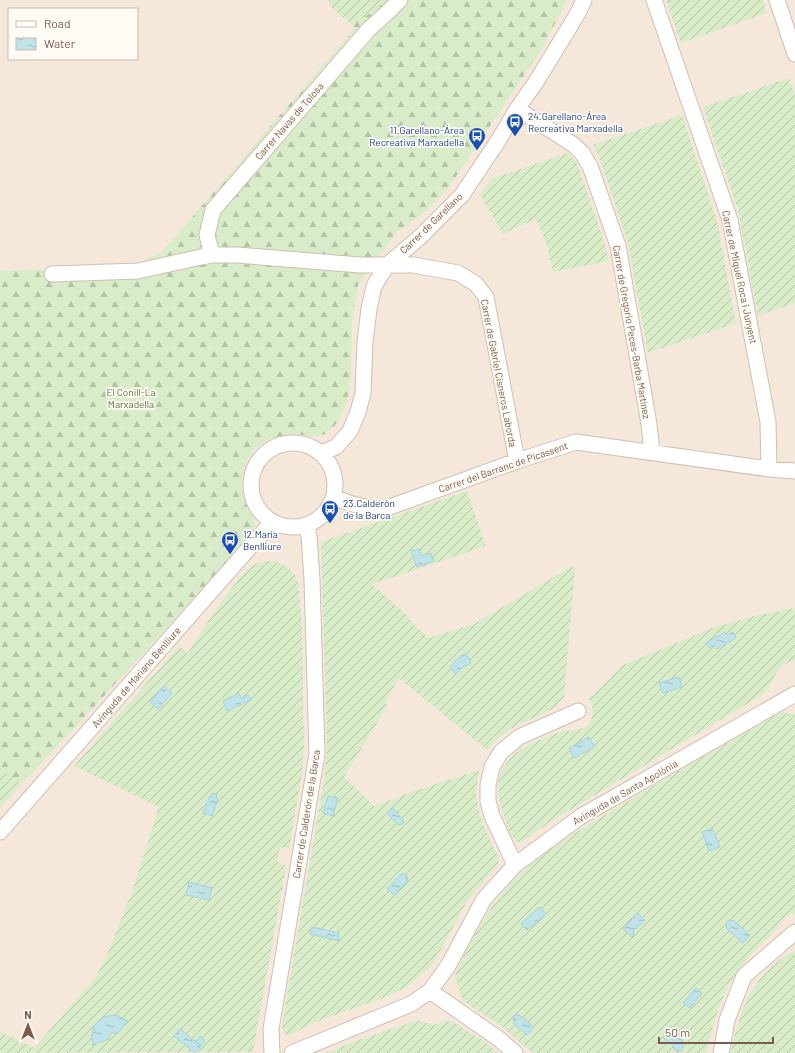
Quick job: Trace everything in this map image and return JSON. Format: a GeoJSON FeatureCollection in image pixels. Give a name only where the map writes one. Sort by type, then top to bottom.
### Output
{"type":"FeatureCollection","features":[{"type":"Feature","properties":{"kind":"street","name":"Carrer Navas de Tolosa"},"geometry":{"type":"LineString","coordinates":[[212,255],[207,235],[213,210],[369,29],[400,0]]}},
{"type":"Feature","properties":{"kind":"street","name":"Carrer de Garellano"},"geometry":{"type":"LineString","coordinates":[[321,453],[336,447],[350,431],[358,412],[362,393],[365,342],[369,309],[374,286],[387,265],[419,238],[462,195],[536,82],[578,13],[584,0]]}},
{"type":"Feature","properties":{"kind":"street","name":"Carrer de Miquel Roca i Junyent"},"geometry":{"type":"LineString","coordinates":[[654,0],[730,220],[768,422],[769,469]]}},
{"type":"Feature","properties":{"kind":"street"},"geometry":{"type":"LineString","coordinates":[[777,0],[795,54]]}},
{"type":"Feature","properties":{"kind":"street","name":"Carrer de Gregorio Peces-Barba Martínez"},"geometry":{"type":"LineString","coordinates":[[517,109],[574,145],[582,153],[590,166],[618,246],[648,418],[651,441],[650,452]]}},
{"type":"Feature","properties":{"kind":"street","name":"Carrer de Gabriel Cisneros Laborda"},"geometry":{"type":"LineString","coordinates":[[52,274],[138,271],[212,255],[237,255],[360,265],[413,265],[458,273],[476,284],[486,297],[517,461]]}},
{"type":"Feature","properties":{"kind":"street","name":"Carrer del Barranc de Picassent"},"geometry":{"type":"LineString","coordinates":[[334,497],[350,504],[368,508],[384,509],[517,461],[576,442],[769,469],[795,471]]}},
{"type":"Feature","properties":{"kind":"street"},"geometry":{"type":"LineString","coordinates":[[295,443],[309,446],[321,453],[329,462],[334,473],[336,485],[334,497],[328,509],[318,519],[306,526],[283,526],[272,522],[261,513],[254,501],[251,488],[252,473],[259,461],[268,451],[281,445],[295,443]]}},
{"type":"Feature","properties":{"kind":"street","name":"Avinguda de Mariano Benlliure"},"geometry":{"type":"LineString","coordinates":[[0,832],[272,522]]}},
{"type":"Feature","properties":{"kind":"street","name":"Carrer de Calderón de la Barca"},"geometry":{"type":"LineString","coordinates":[[272,1053],[271,1029],[317,754],[312,579],[306,526]]}},
{"type":"Feature","properties":{"kind":"street","name":"Avinguda de Santa Apolònia"},"geometry":{"type":"LineString","coordinates":[[292,1053],[411,1004],[430,991],[448,966],[484,899],[515,865],[580,817],[795,694]]}},
{"type":"Feature","properties":{"kind":"street"},"geometry":{"type":"LineString","coordinates":[[515,865],[492,816],[488,802],[488,784],[492,767],[500,752],[519,737],[578,711]]}},
{"type":"Feature","properties":{"kind":"street"},"geometry":{"type":"LineString","coordinates":[[721,1053],[727,1020],[744,976],[795,932]]}},
{"type":"Feature","properties":{"kind":"street"},"geometry":{"type":"LineString","coordinates":[[430,991],[499,1039],[515,1053]]}},
{"type":"Feature","properties":{"kind":"shaded area"},"geometry":{"type":"Polygon","coordinates":[[[0,0],[795,0],[795,1053],[0,1053],[0,0]]]}},
{"type":"Feature","properties":{"kind":"green space"},"geometry":{"type":"Polygon","coordinates":[[[329,0],[387,0],[371,13],[351,24],[330,6],[329,0]]]}},
{"type":"Feature","properties":{"kind":"green space","name":"El Conill-La Marxadella"},"geometry":{"type":"Polygon","coordinates":[[[387,0],[567,0],[543,47],[449,187],[426,211],[396,233],[358,285],[352,322],[351,381],[347,403],[337,423],[326,434],[312,437],[298,434],[284,435],[267,440],[254,449],[245,464],[242,481],[243,495],[247,507],[253,516],[255,525],[254,531],[154,642],[22,784],[0,769],[0,271],[135,266],[163,251],[355,28],[351,24],[387,0]]]}},
{"type":"Feature","properties":{"kind":"green space"},"geometry":{"type":"Polygon","coordinates":[[[666,0],[763,0],[767,13],[681,43],[666,0]]]}},
{"type":"Feature","properties":{"kind":"green space"},"geometry":{"type":"Polygon","coordinates":[[[789,78],[795,95],[795,303],[758,316],[738,210],[703,107],[789,78]]]}},
{"type":"Feature","properties":{"kind":"green space"},"geometry":{"type":"Polygon","coordinates":[[[682,115],[717,221],[736,323],[648,353],[628,243],[600,159],[593,145],[682,115]]]}},
{"type":"Feature","properties":{"kind":"green space"},"geometry":{"type":"Polygon","coordinates":[[[568,153],[577,163],[602,235],[609,261],[553,272],[547,245],[536,219],[503,234],[480,195],[491,179],[568,153]]]}},
{"type":"Feature","properties":{"kind":"green space"},"geometry":{"type":"Polygon","coordinates":[[[467,491],[486,546],[372,584],[410,618],[410,621],[429,638],[474,624],[572,566],[575,568],[564,697],[553,709],[510,729],[487,750],[399,678],[385,703],[388,705],[344,777],[374,806],[479,770],[476,793],[480,815],[487,834],[499,858],[498,864],[466,903],[433,964],[408,986],[389,996],[323,1019],[289,1035],[283,1033],[282,1025],[325,774],[327,749],[321,542],[467,491]]]}},
{"type":"Feature","properties":{"kind":"green space"},"geometry":{"type":"Polygon","coordinates":[[[266,561],[275,561],[287,567],[294,573],[298,582],[302,626],[304,746],[302,774],[289,849],[280,847],[277,861],[286,866],[253,1052],[0,1053],[0,1031],[34,1048],[96,977],[109,950],[133,889],[159,807],[74,766],[179,646],[188,653],[212,615],[238,580],[250,567],[266,561]]]}},
{"type":"Feature","properties":{"kind":"green space"},"geometry":{"type":"Polygon","coordinates":[[[795,608],[795,661],[784,664],[780,667],[767,690],[762,695],[555,819],[520,843],[514,839],[508,827],[498,789],[499,779],[503,769],[509,760],[527,746],[559,732],[577,730],[587,726],[590,722],[592,714],[592,706],[589,698],[623,665],[715,627],[754,616],[795,608]]]}},
{"type":"Feature","properties":{"kind":"green space"},"geometry":{"type":"Polygon","coordinates":[[[782,712],[795,714],[795,914],[784,919],[739,969],[726,991],[716,1015],[706,1053],[533,1053],[501,1026],[463,1001],[455,978],[456,972],[488,912],[514,880],[538,858],[578,831],[721,746],[782,712]]]}},
{"type":"Feature","properties":{"kind":"green space"},"geometry":{"type":"Polygon","coordinates":[[[0,769],[22,784],[0,808],[0,769]]]}},
{"type":"Feature","properties":{"kind":"green space"},"geometry":{"type":"Polygon","coordinates":[[[795,951],[795,1053],[730,1053],[745,1005],[757,983],[765,973],[780,960],[795,951]]]}},
{"type":"Feature","properties":{"kind":"green space"},"geometry":{"type":"Polygon","coordinates":[[[415,1021],[433,1025],[447,1021],[453,1022],[484,1041],[498,1053],[326,1053],[353,1042],[415,1021]]]}},
{"type":"Feature","properties":{"kind":"water"},"geometry":{"type":"Polygon","coordinates":[[[419,549],[422,556],[431,553],[434,561],[417,567],[411,551],[419,549]]]}},
{"type":"Feature","properties":{"kind":"water"},"geometry":{"type":"Polygon","coordinates":[[[725,632],[727,635],[733,632],[736,638],[717,649],[714,645],[709,648],[706,643],[725,632]]]}},
{"type":"Feature","properties":{"kind":"water"},"geometry":{"type":"Polygon","coordinates":[[[466,653],[471,663],[463,667],[456,674],[450,667],[457,659],[466,653]]]}},
{"type":"Feature","properties":{"kind":"water"},"geometry":{"type":"Polygon","coordinates":[[[679,677],[682,687],[663,693],[659,683],[679,677]]]}},
{"type":"Feature","properties":{"kind":"water"},"geometry":{"type":"Polygon","coordinates":[[[164,686],[172,693],[158,709],[150,702],[164,686]]]}},
{"type":"Feature","properties":{"kind":"water"},"geometry":{"type":"Polygon","coordinates":[[[239,693],[241,698],[248,695],[251,700],[227,711],[223,701],[239,693]]]}},
{"type":"Feature","properties":{"kind":"water"},"geometry":{"type":"Polygon","coordinates":[[[589,737],[594,747],[574,758],[569,748],[589,737]]]}},
{"type":"Feature","properties":{"kind":"water"},"geometry":{"type":"Polygon","coordinates":[[[213,793],[217,795],[216,798],[218,799],[212,816],[203,813],[210,796],[212,796],[213,793]]]}},
{"type":"Feature","properties":{"kind":"water"},"geometry":{"type":"Polygon","coordinates":[[[328,796],[338,798],[333,816],[323,813],[328,796]]]}},
{"type":"Feature","properties":{"kind":"water"},"geometry":{"type":"Polygon","coordinates":[[[393,808],[404,822],[400,825],[397,824],[387,813],[393,808]]]}},
{"type":"Feature","properties":{"kind":"water"},"geometry":{"type":"Polygon","coordinates":[[[712,828],[720,847],[709,851],[702,832],[712,828]]]}},
{"type":"Feature","properties":{"kind":"water"},"geometry":{"type":"Polygon","coordinates":[[[401,874],[406,874],[408,880],[395,895],[387,889],[401,874]]]}},
{"type":"Feature","properties":{"kind":"water"},"geometry":{"type":"Polygon","coordinates":[[[189,882],[212,888],[209,900],[186,895],[189,882]]]}},
{"type":"Feature","properties":{"kind":"water"},"geometry":{"type":"Polygon","coordinates":[[[540,907],[546,914],[527,930],[521,923],[540,907]]]}},
{"type":"Feature","properties":{"kind":"water"},"geometry":{"type":"Polygon","coordinates":[[[637,913],[645,920],[634,929],[634,934],[632,937],[623,929],[637,913]]]}},
{"type":"Feature","properties":{"kind":"water"},"geometry":{"type":"Polygon","coordinates":[[[729,920],[733,920],[750,935],[743,943],[726,928],[726,924],[729,920]]]}},
{"type":"Feature","properties":{"kind":"water"},"geometry":{"type":"Polygon","coordinates":[[[312,927],[339,933],[338,938],[340,941],[310,934],[312,927]]]}},
{"type":"Feature","properties":{"kind":"water"},"geometry":{"type":"Polygon","coordinates":[[[696,988],[702,993],[690,1008],[683,1003],[696,988]]]}},
{"type":"Feature","properties":{"kind":"water"},"geometry":{"type":"Polygon","coordinates":[[[116,1015],[128,1021],[117,1034],[111,1032],[109,1039],[93,1045],[92,1033],[99,1020],[116,1015]]]}},
{"type":"Feature","properties":{"kind":"water"},"geometry":{"type":"Polygon","coordinates":[[[515,1015],[519,1015],[534,1027],[527,1035],[513,1023],[515,1015]]]}},
{"type":"Feature","properties":{"kind":"water"},"geometry":{"type":"Polygon","coordinates":[[[672,1027],[679,1033],[682,1039],[683,1048],[681,1051],[675,1050],[672,1044],[665,1040],[665,1032],[667,1029],[672,1027]]]}},
{"type":"Feature","properties":{"kind":"water"},"geometry":{"type":"Polygon","coordinates":[[[180,1029],[200,1045],[196,1041],[200,1036],[205,1041],[195,1053],[174,1036],[180,1029]]]}},
{"type":"Feature","properties":{"kind":"place","name":"24.Garellano-Área Recreativa Marxadella"},"geometry":{"type":"Point","coordinates":[515,137]}},
{"type":"Feature","properties":{"kind":"place","name":"11.Garellano-Área Recreativa Marxadella"},"geometry":{"type":"Point","coordinates":[477,151]}},
{"type":"Feature","properties":{"kind":"place","name":"23.Calderón de la Barca"},"geometry":{"type":"Point","coordinates":[330,524]}},
{"type":"Feature","properties":{"kind":"place","name":"12.María Benlliure"},"geometry":{"type":"Point","coordinates":[230,555]}}]}
